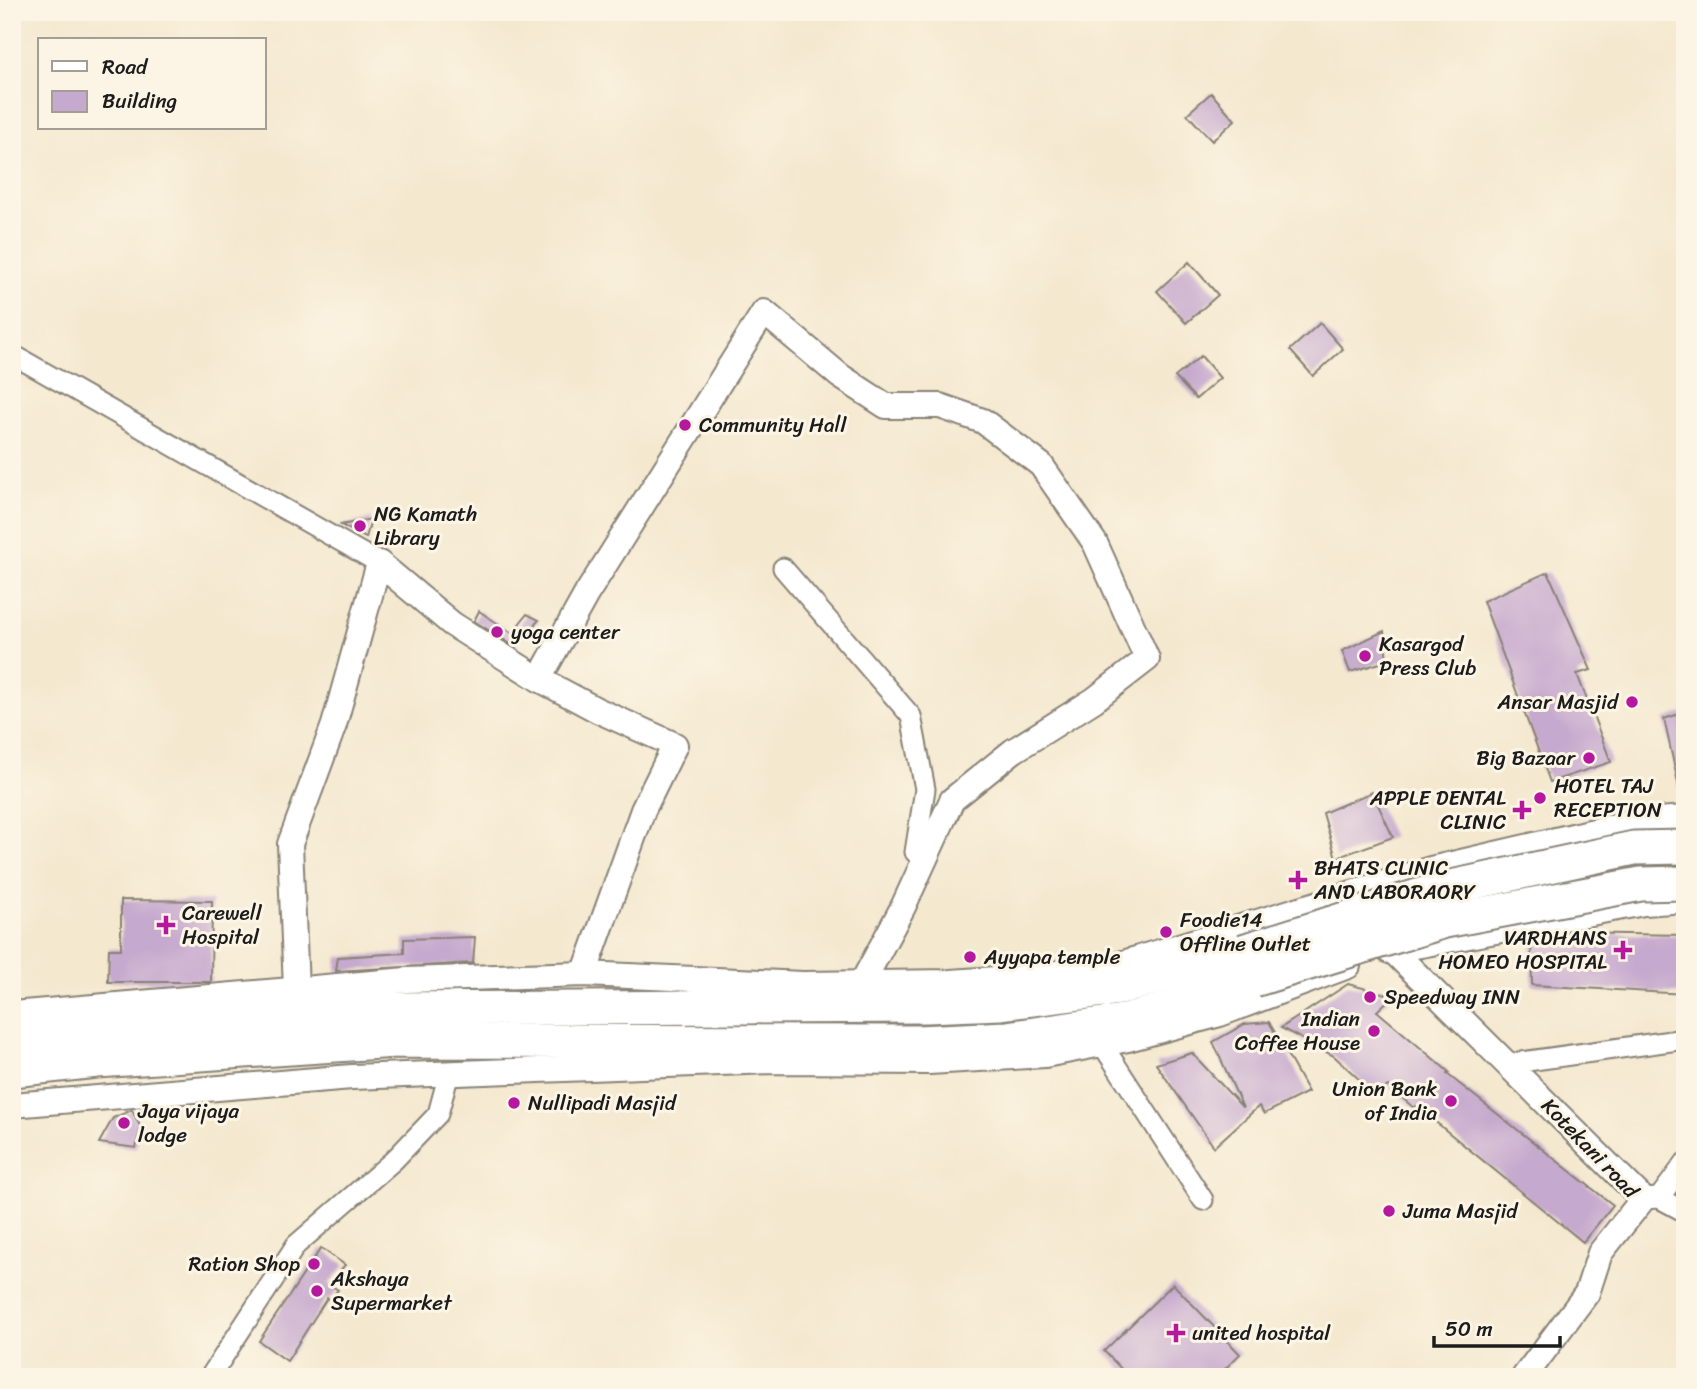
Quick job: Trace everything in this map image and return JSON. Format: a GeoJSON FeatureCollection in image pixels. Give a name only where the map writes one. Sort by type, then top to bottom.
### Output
{"type":"FeatureCollection","features":[{"type":"Feature","properties":{"kind":"highway"},"geometry":{"type":"LineString","coordinates":[[12,1070],[97,1061],[396,1041],[918,1042],[1007,1038],[1130,1020],[1248,965],[1437,890],[1634,848],[1685,847]]}},
{"type":"Feature","properties":{"kind":"highway"},"geometry":{"type":"LineString","coordinates":[[12,1038],[105,1028],[390,1009],[926,1006],[1000,1003],[1121,988],[1248,965],[1445,921],[1641,884],[1685,883]]}},
{"type":"Feature","properties":{"kind":"street"},"geometry":{"type":"LineString","coordinates":[[538,679],[587,593],[764,312],[840,376],[886,406],[940,406],[983,421],[1041,465],[1095,543],[1147,659],[1094,700],[1013,751],[952,800],[903,907],[862,983]]}},
{"type":"Feature","properties":{"kind":"street"},"geometry":{"type":"LineString","coordinates":[[12,366],[17,357],[379,563],[452,624],[538,679],[675,746],[643,810],[584,974]]}},
{"type":"Feature","properties":{"kind":"street"},"geometry":{"type":"LineString","coordinates":[[296,989],[290,844],[334,725],[379,563]]}},
{"type":"Feature","properties":{"kind":"street"},"geometry":{"type":"LineString","coordinates":[[783,568],[911,716],[925,789],[915,852],[923,860]]}},
{"type":"Feature","properties":{"kind":"street"},"geometry":{"type":"LineString","coordinates":[[12,1014],[407,980],[584,974],[803,984],[862,983],[989,979],[1118,965],[1431,869],[1633,822],[1685,818]]}},
{"type":"Feature","properties":{"kind":"street"},"geometry":{"type":"LineString","coordinates":[[12,1105],[352,1077],[774,1061],[929,1062],[1045,1055],[1102,1044],[1220,1014],[1392,950],[1644,903],[1685,900]]}},
{"type":"Feature","properties":{"kind":"street","name":"Kotekani road"},"geometry":{"type":"LineString","coordinates":[[1392,950],[1507,1064],[1651,1198],[1600,1253],[1587,1293],[1524,1377]]}},
{"type":"Feature","properties":{"kind":"street"},"geometry":{"type":"LineString","coordinates":[[1507,1064],[1685,1039]]}},
{"type":"Feature","properties":{"kind":"street"},"geometry":{"type":"LineString","coordinates":[[1102,1044],[1203,1200]]}},
{"type":"Feature","properties":{"kind":"street"},"geometry":{"type":"LineString","coordinates":[[210,1377],[296,1245],[394,1160],[438,1114],[450,1073]]}},
{"type":"Feature","properties":{"kind":"street"},"geometry":{"type":"LineString","coordinates":[[1685,1163],[1651,1198],[1685,1212]]}},
{"type":"Feature","properties":{"kind":"building"},"geometry":{"type":"Polygon","coordinates":[[[1211,93],[1235,120],[1212,141],[1187,114],[1211,93]]]}},
{"type":"Feature","properties":{"kind":"building"},"geometry":{"type":"Polygon","coordinates":[[[1189,262],[1218,295],[1186,323],[1157,291],[1189,262]]]}},
{"type":"Feature","properties":{"kind":"building"},"geometry":{"type":"Polygon","coordinates":[[[1320,323],[1343,349],[1313,376],[1290,350],[1320,323]]]}},
{"type":"Feature","properties":{"kind":"building"},"geometry":{"type":"Polygon","coordinates":[[[1201,356],[1220,378],[1196,399],[1175,377],[1201,356]]]}},
{"type":"Feature","properties":{"kind":"building","name":"NG Kamath Library"},"geometry":{"type":"Polygon","coordinates":[[[371,519],[366,538],[341,525],[371,519]]]}},
{"type":"Feature","properties":{"kind":"building"},"geometry":{"type":"Polygon","coordinates":[[[1548,572],[1591,670],[1577,674],[1611,762],[1550,782],[1483,601],[1548,572]]]}},
{"type":"Feature","properties":{"kind":"building","name":"yoga center"},"geometry":{"type":"Polygon","coordinates":[[[479,611],[512,633],[527,614],[539,620],[514,646],[474,621],[479,611]]]}},
{"type":"Feature","properties":{"kind":"building","name":"Kasargod Press Club"},"geometry":{"type":"Polygon","coordinates":[[[1384,631],[1387,661],[1350,672],[1342,651],[1384,631]]]}},
{"type":"Feature","properties":{"kind":"building"},"geometry":{"type":"Polygon","coordinates":[[[1685,712],[1685,786],[1679,787],[1664,719],[1685,712]]]}},
{"type":"Feature","properties":{"kind":"building"},"geometry":{"type":"Polygon","coordinates":[[[1372,792],[1393,837],[1336,858],[1323,813],[1372,792]]]}},
{"type":"Feature","properties":{"kind":"building","name":"Carewell Hospital"},"geometry":{"type":"Polygon","coordinates":[[[121,900],[212,901],[211,982],[108,982],[109,949],[121,949],[121,900]]]}},
{"type":"Feature","properties":{"kind":"building"},"geometry":{"type":"Polygon","coordinates":[[[1566,933],[1685,935],[1685,994],[1532,985],[1531,939],[1566,933]]]}},
{"type":"Feature","properties":{"kind":"building"},"geometry":{"type":"Polygon","coordinates":[[[475,937],[473,963],[336,971],[338,957],[404,953],[404,939],[475,937]]]}},
{"type":"Feature","properties":{"kind":"building"},"geometry":{"type":"Polygon","coordinates":[[[1348,984],[1393,996],[1377,1011],[1449,1072],[1447,1074],[1613,1205],[1583,1242],[1388,1086],[1376,1095],[1334,1056],[1281,1028],[1348,984]]]}},
{"type":"Feature","properties":{"kind":"building"},"geometry":{"type":"Polygon","coordinates":[[[1269,1022],[1308,1092],[1264,1114],[1259,1106],[1214,1147],[1156,1064],[1192,1053],[1243,1108],[1213,1042],[1245,1024],[1269,1022]]]}},
{"type":"Feature","properties":{"kind":"building","name":"Jaya vijaya lodge"},"geometry":{"type":"Polygon","coordinates":[[[132,1110],[141,1128],[136,1148],[99,1143],[113,1118],[132,1110]]]}},
{"type":"Feature","properties":{"kind":"building"},"geometry":{"type":"Polygon","coordinates":[[[321,1248],[345,1265],[329,1284],[338,1290],[330,1299],[327,1298],[287,1361],[259,1341],[321,1248]]]}},
{"type":"Feature","properties":{"kind":"building"},"geometry":{"type":"Polygon","coordinates":[[[1173,1284],[1240,1354],[1217,1377],[1129,1377],[1104,1351],[1173,1284]]]}},
{"type":"Feature","properties":{"kind":"place","name":"Community Hall"},"geometry":{"type":"Point","coordinates":[685,425]}},
{"type":"Feature","properties":{"kind":"place","name":"NG Kamath Library"},"geometry":{"type":"Point","coordinates":[360,526]}},
{"type":"Feature","properties":{"kind":"place","name":"yoga center"},"geometry":{"type":"Point","coordinates":[497,632]}},
{"type":"Feature","properties":{"kind":"place","name":"Kasargod Press Club"},"geometry":{"type":"Point","coordinates":[1365,656]}},
{"type":"Feature","properties":{"kind":"place","name":"Ansar Masjid"},"geometry":{"type":"Point","coordinates":[1632,702]}},
{"type":"Feature","properties":{"kind":"place","name":"Big Bazaar"},"geometry":{"type":"Point","coordinates":[1589,758]}},
{"type":"Feature","properties":{"kind":"place","name":"HOTEL TAJ RECEPTION"},"geometry":{"type":"Point","coordinates":[1540,798]}},
{"type":"Feature","properties":{"kind":"place","name":"APPLE DENTAL CLINIC"},"geometry":{"type":"Point","coordinates":[1522,810]}},
{"type":"Feature","properties":{"kind":"place","name":"BHATS CLINIC AND LABORAORY"},"geometry":{"type":"Point","coordinates":[1298,880]}},
{"type":"Feature","properties":{"kind":"place","name":"Carewell Hospital"},"geometry":{"type":"Point","coordinates":[166,925]}},
{"type":"Feature","properties":{"kind":"place","name":"Foodie14 Offline Outlet"},"geometry":{"type":"Point","coordinates":[1166,932]}},
{"type":"Feature","properties":{"kind":"place","name":"VARDHANS HOMEO HOSPITAL"},"geometry":{"type":"Point","coordinates":[1623,950]}},
{"type":"Feature","properties":{"kind":"place","name":"Ayyapa temple"},"geometry":{"type":"Point","coordinates":[970,957]}},
{"type":"Feature","properties":{"kind":"place","name":"Speedway INN"},"geometry":{"type":"Point","coordinates":[1370,997]}},
{"type":"Feature","properties":{"kind":"place","name":"Indian Coffee House"},"geometry":{"type":"Point","coordinates":[1374,1031]}},
{"type":"Feature","properties":{"kind":"place","name":"Union Bank of India"},"geometry":{"type":"Point","coordinates":[1451,1101]}},
{"type":"Feature","properties":{"kind":"place","name":"Nullipadi Masjid"},"geometry":{"type":"Point","coordinates":[514,1103]}},
{"type":"Feature","properties":{"kind":"place","name":"Jaya vijaya lodge"},"geometry":{"type":"Point","coordinates":[124,1123]}},
{"type":"Feature","properties":{"kind":"place","name":"Juma Masjid"},"geometry":{"type":"Point","coordinates":[1389,1211]}},
{"type":"Feature","properties":{"kind":"place","name":"Ration Shop"},"geometry":{"type":"Point","coordinates":[314,1264]}},
{"type":"Feature","properties":{"kind":"place","name":"Akshaya Supermarket"},"geometry":{"type":"Point","coordinates":[317,1291]}},
{"type":"Feature","properties":{"kind":"place","name":"united hospital"},"geometry":{"type":"Point","coordinates":[1176,1333]}}]}
